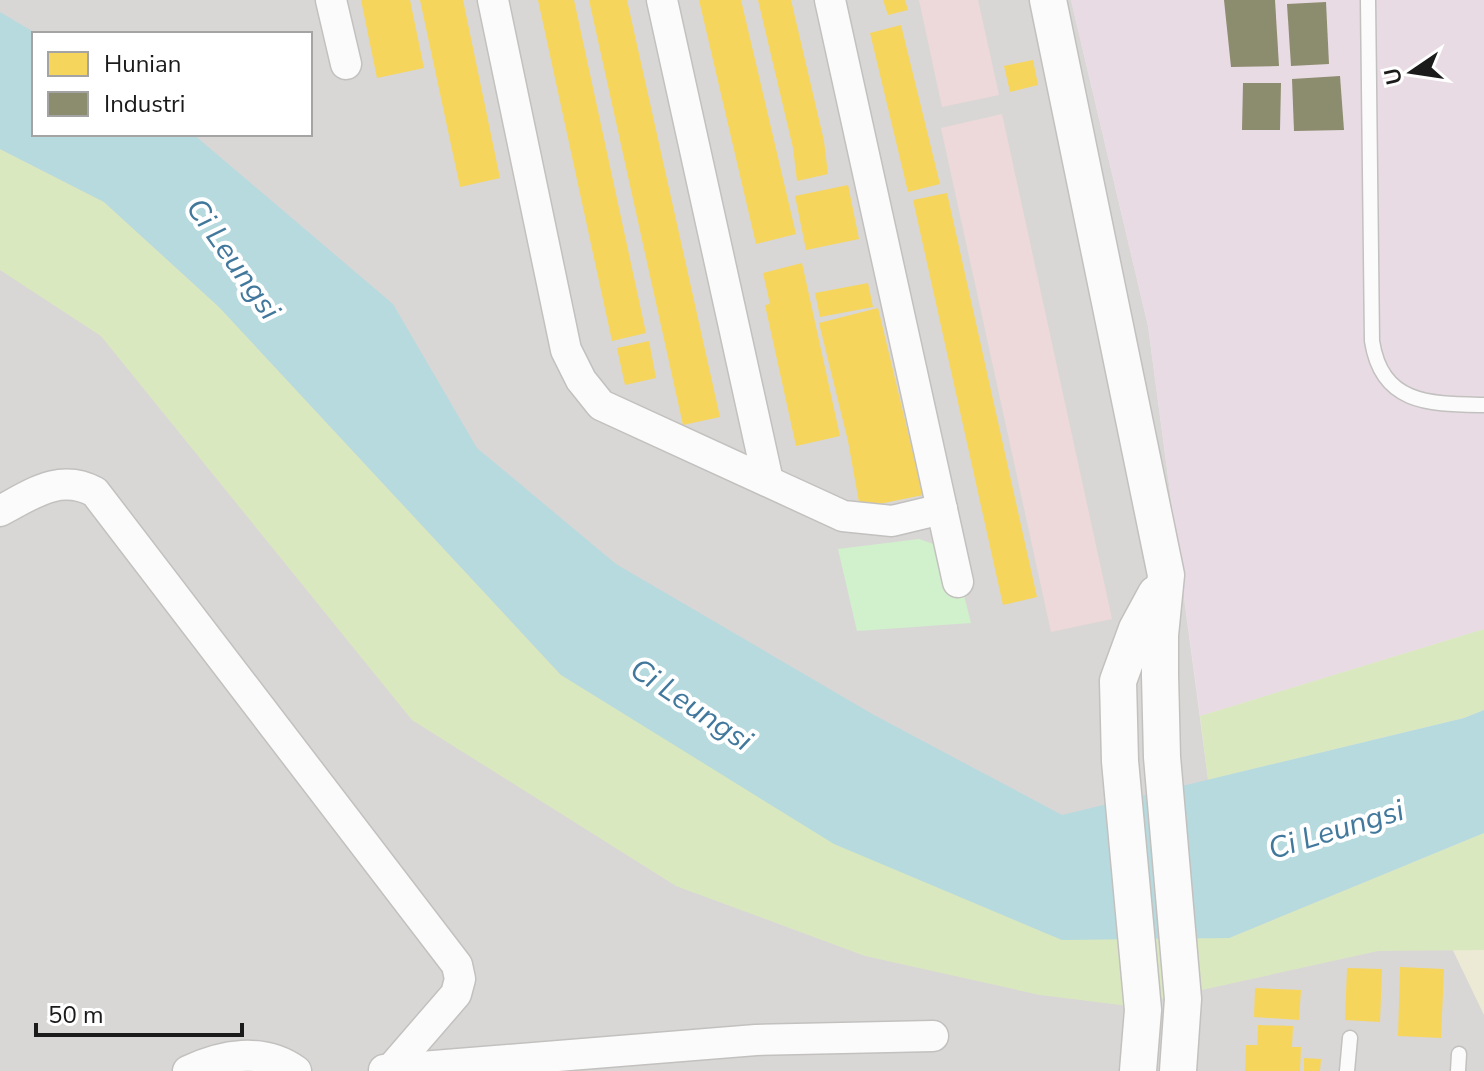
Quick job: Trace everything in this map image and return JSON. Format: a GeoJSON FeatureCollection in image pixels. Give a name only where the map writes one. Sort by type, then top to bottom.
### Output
{"type":"FeatureCollection","features":[{"type":"Feature","properties":{"kind":"street"},"geometry":{"type":"LineString","coordinates":[[331,0],[346,64]]}},
{"type":"Feature","properties":{"kind":"street"},"geometry":{"type":"LineString","coordinates":[[493,0],[566,350],[581,380],[601,405],[843,516],[892,521],[942,509]]}},
{"type":"Feature","properties":{"kind":"street"},"geometry":{"type":"LineString","coordinates":[[662,0],[768,481]]}},
{"type":"Feature","properties":{"kind":"street"},"geometry":{"type":"LineString","coordinates":[[830,0],[958,582]]}},
{"type":"Feature","properties":{"kind":"street"},"geometry":{"type":"LineString","coordinates":[[1048,0],[1166,575],[1160,635],[1162,757],[1183,999],[1178,1071]]}},
{"type":"Feature","properties":{"kind":"street"},"geometry":{"type":"LineString","coordinates":[[0,511],[62,483],[80,484],[95,492],[457,965],[460,979],[456,994],[387,1070]]}},
{"type":"Feature","properties":{"kind":"street"},"geometry":{"type":"LineString","coordinates":[[1138,1071],[1143,1010],[1120,761],[1118,681],[1137,629],[1166,575]]}},
{"type":"Feature","properties":{"kind":"street"},"geometry":{"type":"LineString","coordinates":[[387,1070],[756,1040],[933,1036]]}},
{"type":"Feature","properties":{"kind":"street"},"geometry":{"type":"LineString","coordinates":[[188,1071],[206,1063],[243,1055],[270,1058],[296,1071]]}},
{"type":"Feature","properties":{"kind":"lane"},"geometry":{"type":"LineString","coordinates":[[1368,0],[1372,341],[1375,361],[1385,378],[1402,393],[1429,404],[1484,405]]}},
{"type":"Feature","properties":{"kind":"lane"},"geometry":{"type":"LineString","coordinates":[[1347,1071],[1350,1038]]}},
{"type":"Feature","properties":{"kind":"lane"},"geometry":{"type":"LineString","coordinates":[[1458,1071],[1459,1054]]}},
{"type":"Feature","properties":{"kind":"shaded area"},"geometry":{"type":"Polygon","coordinates":[[[0,0],[1071,0],[1148,326],[1229,937],[1484,833],[1484,1071],[0,1071],[0,0]]]}},
{"type":"Feature","properties":{"kind":"shaded area"},"geometry":{"type":"Polygon","coordinates":[[[919,0],[978,0],[999,95],[942,107],[919,0]]]}},
{"type":"Feature","properties":{"kind":"shaded area"},"geometry":{"type":"Polygon","coordinates":[[[1071,0],[1484,0],[1484,629],[1200,716],[1148,326],[1071,0]]]}},
{"type":"Feature","properties":{"kind":"shaded area"},"geometry":{"type":"Polygon","coordinates":[[[1002,114],[1112,619],[1051,632],[941,128],[1002,114]]]}},
{"type":"Feature","properties":{"kind":"shaded area"},"geometry":{"type":"Polygon","coordinates":[[[1484,833],[1484,1015],[1411,863],[1484,833]]]}},
{"type":"Feature","properties":{"kind":"green space"},"geometry":{"type":"Polygon","coordinates":[[[0,149],[104,202],[219,307],[561,675],[1229,938],[1484,833],[1484,950],[1378,951],[1129,1006],[1040,995],[865,956],[676,886],[412,720],[101,336],[0,270],[0,149]]]}},
{"type":"Feature","properties":{"kind":"green space"},"geometry":{"type":"Polygon","coordinates":[[[919,539],[942,547],[956,564],[971,623],[857,631],[838,549],[919,539]]]}},
{"type":"Feature","properties":{"kind":"green space"},"geometry":{"type":"Polygon","coordinates":[[[1484,629],[1484,710],[1464,718],[1208,780],[1200,716],[1484,629]]]}},
{"type":"Feature","properties":{"kind":"water","name":"Ci Leungsi"},"geometry":{"type":"Polygon","coordinates":[[[0,12],[34,32],[32,136],[195,136],[393,304],[477,448],[616,564],[874,715],[1062,815],[1464,718],[1484,710],[1484,833],[1229,938],[1062,940],[834,844],[561,675],[219,307],[104,202],[0,149],[0,12]]]}},
{"type":"Feature","properties":{"kind":"building: Hunian"},"geometry":{"type":"Polygon","coordinates":[[[361,0],[410,0],[424,68],[377,78],[361,0]]]}},
{"type":"Feature","properties":{"kind":"building: Hunian"},"geometry":{"type":"Polygon","coordinates":[[[420,0],[463,0],[500,178],[460,187],[420,0]]]}},
{"type":"Feature","properties":{"kind":"building: Hunian"},"geometry":{"type":"Polygon","coordinates":[[[538,0],[574,0],[646,333],[612,341],[538,0]]]}},
{"type":"Feature","properties":{"kind":"building: Hunian"},"geometry":{"type":"Polygon","coordinates":[[[589,0],[627,0],[720,417],[683,425],[589,0]]]}},
{"type":"Feature","properties":{"kind":"building: Hunian"},"geometry":{"type":"Polygon","coordinates":[[[699,0],[741,0],[796,234],[756,244],[699,0]]]}},
{"type":"Feature","properties":{"kind":"building: Hunian"},"geometry":{"type":"Polygon","coordinates":[[[758,0],[791,0],[824,141],[828,174],[797,181],[793,148],[758,0]]]}},
{"type":"Feature","properties":{"kind":"building: Hunian"},"geometry":{"type":"Polygon","coordinates":[[[883,0],[905,0],[908,10],[888,15],[883,0]]]}},
{"type":"Feature","properties":{"kind":"building: Hunian"},"geometry":{"type":"Polygon","coordinates":[[[901,25],[940,184],[908,192],[870,33],[901,25]]]}},
{"type":"Feature","properties":{"kind":"building: Hunian"},"geometry":{"type":"Polygon","coordinates":[[[1033,60],[1038,85],[1010,92],[1004,66],[1033,60]]]}},
{"type":"Feature","properties":{"kind":"building: Hunian"},"geometry":{"type":"Polygon","coordinates":[[[848,185],[859,239],[806,250],[795,196],[848,185]]]}},
{"type":"Feature","properties":{"kind":"building: Hunian"},"geometry":{"type":"Polygon","coordinates":[[[947,193],[1037,597],[1003,605],[913,200],[947,193]]]}},
{"type":"Feature","properties":{"kind":"building: Hunian"},"geometry":{"type":"Polygon","coordinates":[[[802,263],[840,436],[796,446],[765,305],[770,304],[763,273],[802,263]]]}},
{"type":"Feature","properties":{"kind":"building: Hunian"},"geometry":{"type":"Polygon","coordinates":[[[868,283],[873,307],[820,317],[815,293],[868,283]]]}},
{"type":"Feature","properties":{"kind":"building: Hunian"},"geometry":{"type":"Polygon","coordinates":[[[878,308],[923,495],[860,508],[848,441],[819,323],[878,308]]]}},
{"type":"Feature","properties":{"kind":"building: Hunian"},"geometry":{"type":"Polygon","coordinates":[[[649,341],[656,378],[625,385],[617,348],[649,341]]]}},
{"type":"Feature","properties":{"kind":"building: Hunian"},"geometry":{"type":"Polygon","coordinates":[[[1400,967],[1444,969],[1441,1038],[1398,1036],[1400,967]]]}},
{"type":"Feature","properties":{"kind":"building: Hunian"},"geometry":{"type":"Polygon","coordinates":[[[1347,968],[1382,969],[1380,1022],[1345,1020],[1347,968]]]}},
{"type":"Feature","properties":{"kind":"building: Hunian"},"geometry":{"type":"Polygon","coordinates":[[[1255,988],[1301,990],[1299,1020],[1254,1017],[1255,988]]]}},
{"type":"Feature","properties":{"kind":"building: Hunian"},"geometry":{"type":"Polygon","coordinates":[[[1258,1025],[1293,1026],[1292,1047],[1301,1047],[1300,1071],[1245,1071],[1246,1045],[1257,1045],[1258,1025]]]}},
{"type":"Feature","properties":{"kind":"building: Hunian"},"geometry":{"type":"Polygon","coordinates":[[[1304,1058],[1321,1059],[1320,1071],[1304,1071],[1304,1058]]]}},
{"type":"Feature","properties":{"kind":"building: Industri"},"geometry":{"type":"Polygon","coordinates":[[[1224,0],[1275,0],[1279,66],[1231,67],[1224,0]]]}},
{"type":"Feature","properties":{"kind":"building: Industri"},"geometry":{"type":"Polygon","coordinates":[[[1326,2],[1329,64],[1291,66],[1287,4],[1326,2]]]}},
{"type":"Feature","properties":{"kind":"building: Industri"},"geometry":{"type":"Polygon","coordinates":[[[1340,76],[1344,130],[1294,131],[1292,79],[1340,76]]]}},
{"type":"Feature","properties":{"kind":"building: Industri"},"geometry":{"type":"Polygon","coordinates":[[[1243,83],[1281,83],[1280,130],[1242,130],[1243,83]]]}}]}
